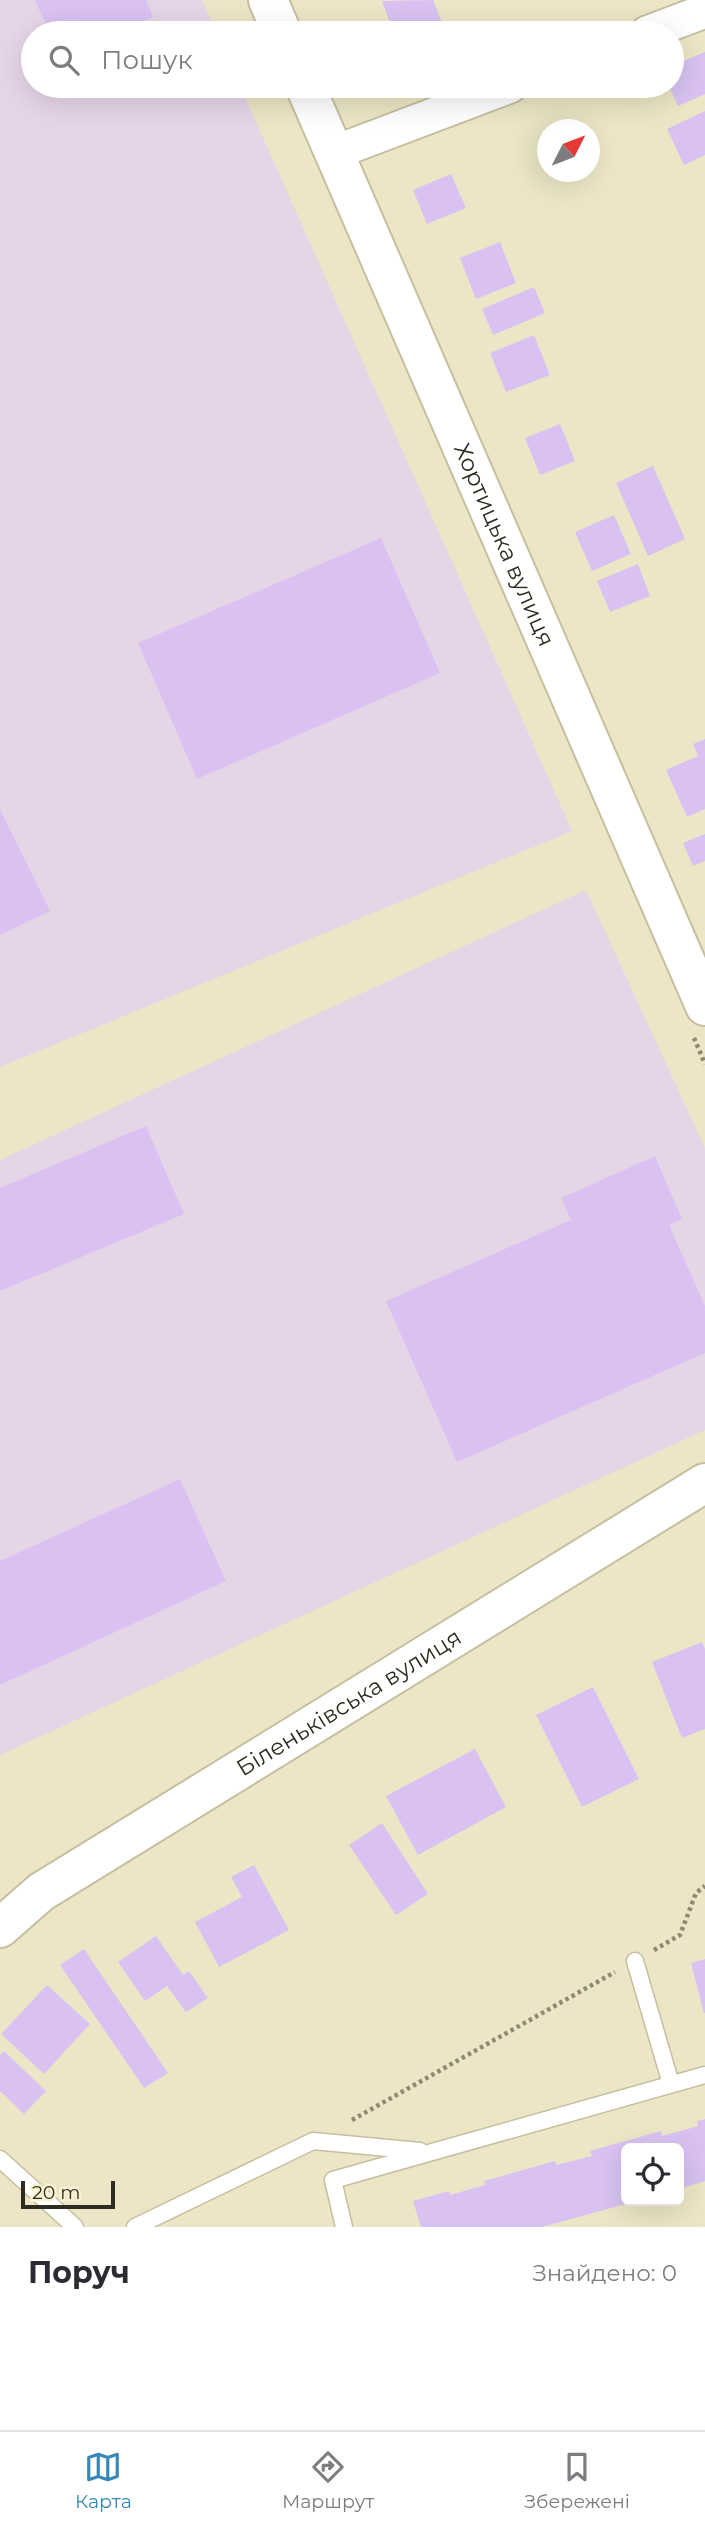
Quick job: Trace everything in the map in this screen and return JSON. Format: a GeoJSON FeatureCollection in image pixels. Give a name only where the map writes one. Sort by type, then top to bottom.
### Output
{"type":"FeatureCollection","features":[{"type":"Feature","properties":{"kind":"street"},"geometry":{"type":"LineString","coordinates":[[268,0],[277,21]]}},
{"type":"Feature","properties":{"kind":"street"},"geometry":{"type":"LineString","coordinates":[[679,21],[705,11]]}},
{"type":"Feature","properties":{"kind":"street","name":"Хортицька вулиця"},"geometry":{"type":"LineString","coordinates":[[309,98],[705,1006]]}},
{"type":"Feature","properties":{"kind":"street"},"geometry":{"type":"LineString","coordinates":[[333,153],[478,98]]}},
{"type":"Feature","properties":{"kind":"street","name":"Біленьківська вулиця"},"geometry":{"type":"LineString","coordinates":[[0,1928],[41,1892],[705,1483]]}},
{"type":"Feature","properties":{"kind":"lane"},"geometry":{"type":"LineString","coordinates":[[635,1961],[671,2084]]}},
{"type":"Feature","properties":{"kind":"lane"},"geometry":{"type":"LineString","coordinates":[[344,2227],[333,2180],[705,2074]]}},
{"type":"Feature","properties":{"kind":"lane"},"geometry":{"type":"LineString","coordinates":[[135,2227],[313,2141],[430,2152]]}},
{"type":"Feature","properties":{"kind":"lane"},"geometry":{"type":"LineString","coordinates":[[0,2159],[75,2227]]}},
{"type":"Feature","properties":{"kind":"path"},"geometry":{"type":"LineString","coordinates":[[680,1935],[696,1894],[705,1886]]}},
{"type":"Feature","properties":{"kind":"path"},"geometry":{"type":"LineString","coordinates":[[313,2141],[547,2009]]}},
{"type":"Feature","properties":{"kind":"shaded area"},"geometry":{"type":"Polygon","coordinates":[[[0,0],[202,0],[212,21],[21,21],[21,98],[245,98],[572,831],[0,1067],[0,0]]]}},
{"type":"Feature","properties":{"kind":"shaded area"},"geometry":{"type":"Polygon","coordinates":[[[586,890],[705,1148],[705,1430],[0,1755],[0,1160],[586,890]]]}},
{"type":"Feature","properties":{"kind":"building"},"geometry":{"type":"Polygon","coordinates":[[[35,0],[146,0],[153,17],[144,21],[45,21],[35,0]]]}},
{"type":"Feature","properties":{"kind":"building"},"geometry":{"type":"Polygon","coordinates":[[[433,0],[441,21],[389,21],[382,1],[433,0]]]}},
{"type":"Feature","properties":{"kind":"building"},"geometry":{"type":"Polygon","coordinates":[[[705,52],[705,94],[678,106],[674,98],[684,98],[684,61],[705,52]]]}},
{"type":"Feature","properties":{"kind":"building"},"geometry":{"type":"Polygon","coordinates":[[[705,111],[705,155],[684,165],[667,129],[705,111]]]}},
{"type":"Feature","properties":{"kind":"building"},"geometry":{"type":"Polygon","coordinates":[[[451,174],[466,208],[427,224],[413,190],[451,174]]]}},
{"type":"Feature","properties":{"kind":"building"},"geometry":{"type":"Polygon","coordinates":[[[500,242],[516,283],[476,299],[460,258],[500,242]]]}},
{"type":"Feature","properties":{"kind":"building"},"geometry":{"type":"Polygon","coordinates":[[[534,287],[545,313],[493,335],[482,309],[534,287]]]}},
{"type":"Feature","properties":{"kind":"building"},"geometry":{"type":"Polygon","coordinates":[[[534,335],[550,375],[506,392],[490,353],[534,335]]]}},
{"type":"Feature","properties":{"kind":"building"},"geometry":{"type":"Polygon","coordinates":[[[560,424],[575,461],[540,475],[525,438],[560,424]]]}},
{"type":"Feature","properties":{"kind":"building"},"geometry":{"type":"Polygon","coordinates":[[[653,466],[685,539],[648,556],[616,483],[653,466]]]}},
{"type":"Feature","properties":{"kind":"building"},"geometry":{"type":"Polygon","coordinates":[[[614,515],[631,554],[592,571],[575,532],[614,515]]]}},
{"type":"Feature","properties":{"kind":"building"},"geometry":{"type":"Polygon","coordinates":[[[381,538],[440,673],[197,779],[138,643],[381,538]]]}},
{"type":"Feature","properties":{"kind":"building"},"geometry":{"type":"Polygon","coordinates":[[[638,564],[650,596],[610,612],[597,581],[638,564]]]}},
{"type":"Feature","properties":{"kind":"building"},"geometry":{"type":"Polygon","coordinates":[[[705,739],[705,809],[687,817],[666,770],[698,756],[693,744],[705,739]]]}},
{"type":"Feature","properties":{"kind":"building"},"geometry":{"type":"Polygon","coordinates":[[[0,809],[50,911],[0,935],[0,809]]]}},
{"type":"Feature","properties":{"kind":"building"},"geometry":{"type":"Polygon","coordinates":[[[705,834],[705,861],[693,866],[683,843],[705,834]]]}},
{"type":"Feature","properties":{"kind":"building"},"geometry":{"type":"Polygon","coordinates":[[[146,1126],[184,1214],[0,1291],[0,1188],[146,1126]]]}},
{"type":"Feature","properties":{"kind":"building"},"geometry":{"type":"Polygon","coordinates":[[[655,1156],[682,1219],[669,1225],[705,1306],[705,1353],[457,1462],[386,1301],[571,1220],[561,1198],[655,1156]]]}},
{"type":"Feature","properties":{"kind":"building"},"geometry":{"type":"Polygon","coordinates":[[[180,1479],[226,1581],[0,1685],[0,1561],[180,1479]]]}},
{"type":"Feature","properties":{"kind":"building"},"geometry":{"type":"Polygon","coordinates":[[[702,1642],[705,1649],[705,1729],[682,1738],[652,1662],[702,1642]]]}},
{"type":"Feature","properties":{"kind":"building"},"geometry":{"type":"Polygon","coordinates":[[[593,1687],[639,1779],[582,1807],[536,1715],[593,1687]]]}},
{"type":"Feature","properties":{"kind":"building"},"geometry":{"type":"Polygon","coordinates":[[[475,1749],[506,1807],[418,1855],[386,1796],[475,1749]]]}},
{"type":"Feature","properties":{"kind":"building"},"geometry":{"type":"Polygon","coordinates":[[[382,1823],[428,1894],[396,1915],[349,1845],[382,1823]]]}},
{"type":"Feature","properties":{"kind":"building"},"geometry":{"type":"Polygon","coordinates":[[[254,1865],[289,1930],[219,1967],[195,1922],[242,1897],[231,1877],[254,1865]]]}},
{"type":"Feature","properties":{"kind":"building"},"geometry":{"type":"Polygon","coordinates":[[[156,1936],[183,1975],[189,1971],[208,1998],[186,2012],[167,1986],[145,2001],[118,1962],[156,1936]]]}},
{"type":"Feature","properties":{"kind":"building"},"geometry":{"type":"Polygon","coordinates":[[[84,1949],[168,2073],[144,2088],[60,1965],[84,1949]]]}},
{"type":"Feature","properties":{"kind":"building"},"geometry":{"type":"Polygon","coordinates":[[[705,1959],[705,2013],[704,2013],[691,1963],[705,1959]]]}},
{"type":"Feature","properties":{"kind":"building"},"geometry":{"type":"Polygon","coordinates":[[[47,1985],[90,2024],[44,2074],[1,2034],[47,1985]]]}},
{"type":"Feature","properties":{"kind":"building"},"geometry":{"type":"Polygon","coordinates":[[[4,2051],[46,2091],[24,2114],[0,2091],[0,2055],[4,2051]]]}},
{"type":"Feature","properties":{"kind":"building"},"geometry":{"type":"Polygon","coordinates":[[[705,2119],[705,2181],[684,2187],[684,2143],[621,2143],[621,2205],[542,2227],[421,2227],[413,2201],[449,2191],[450,2195],[485,2185],[484,2181],[555,2161],[556,2165],[592,2156],[590,2151],[661,2131],[662,2136],[698,2126],[697,2121],[705,2119]]]}}]}
